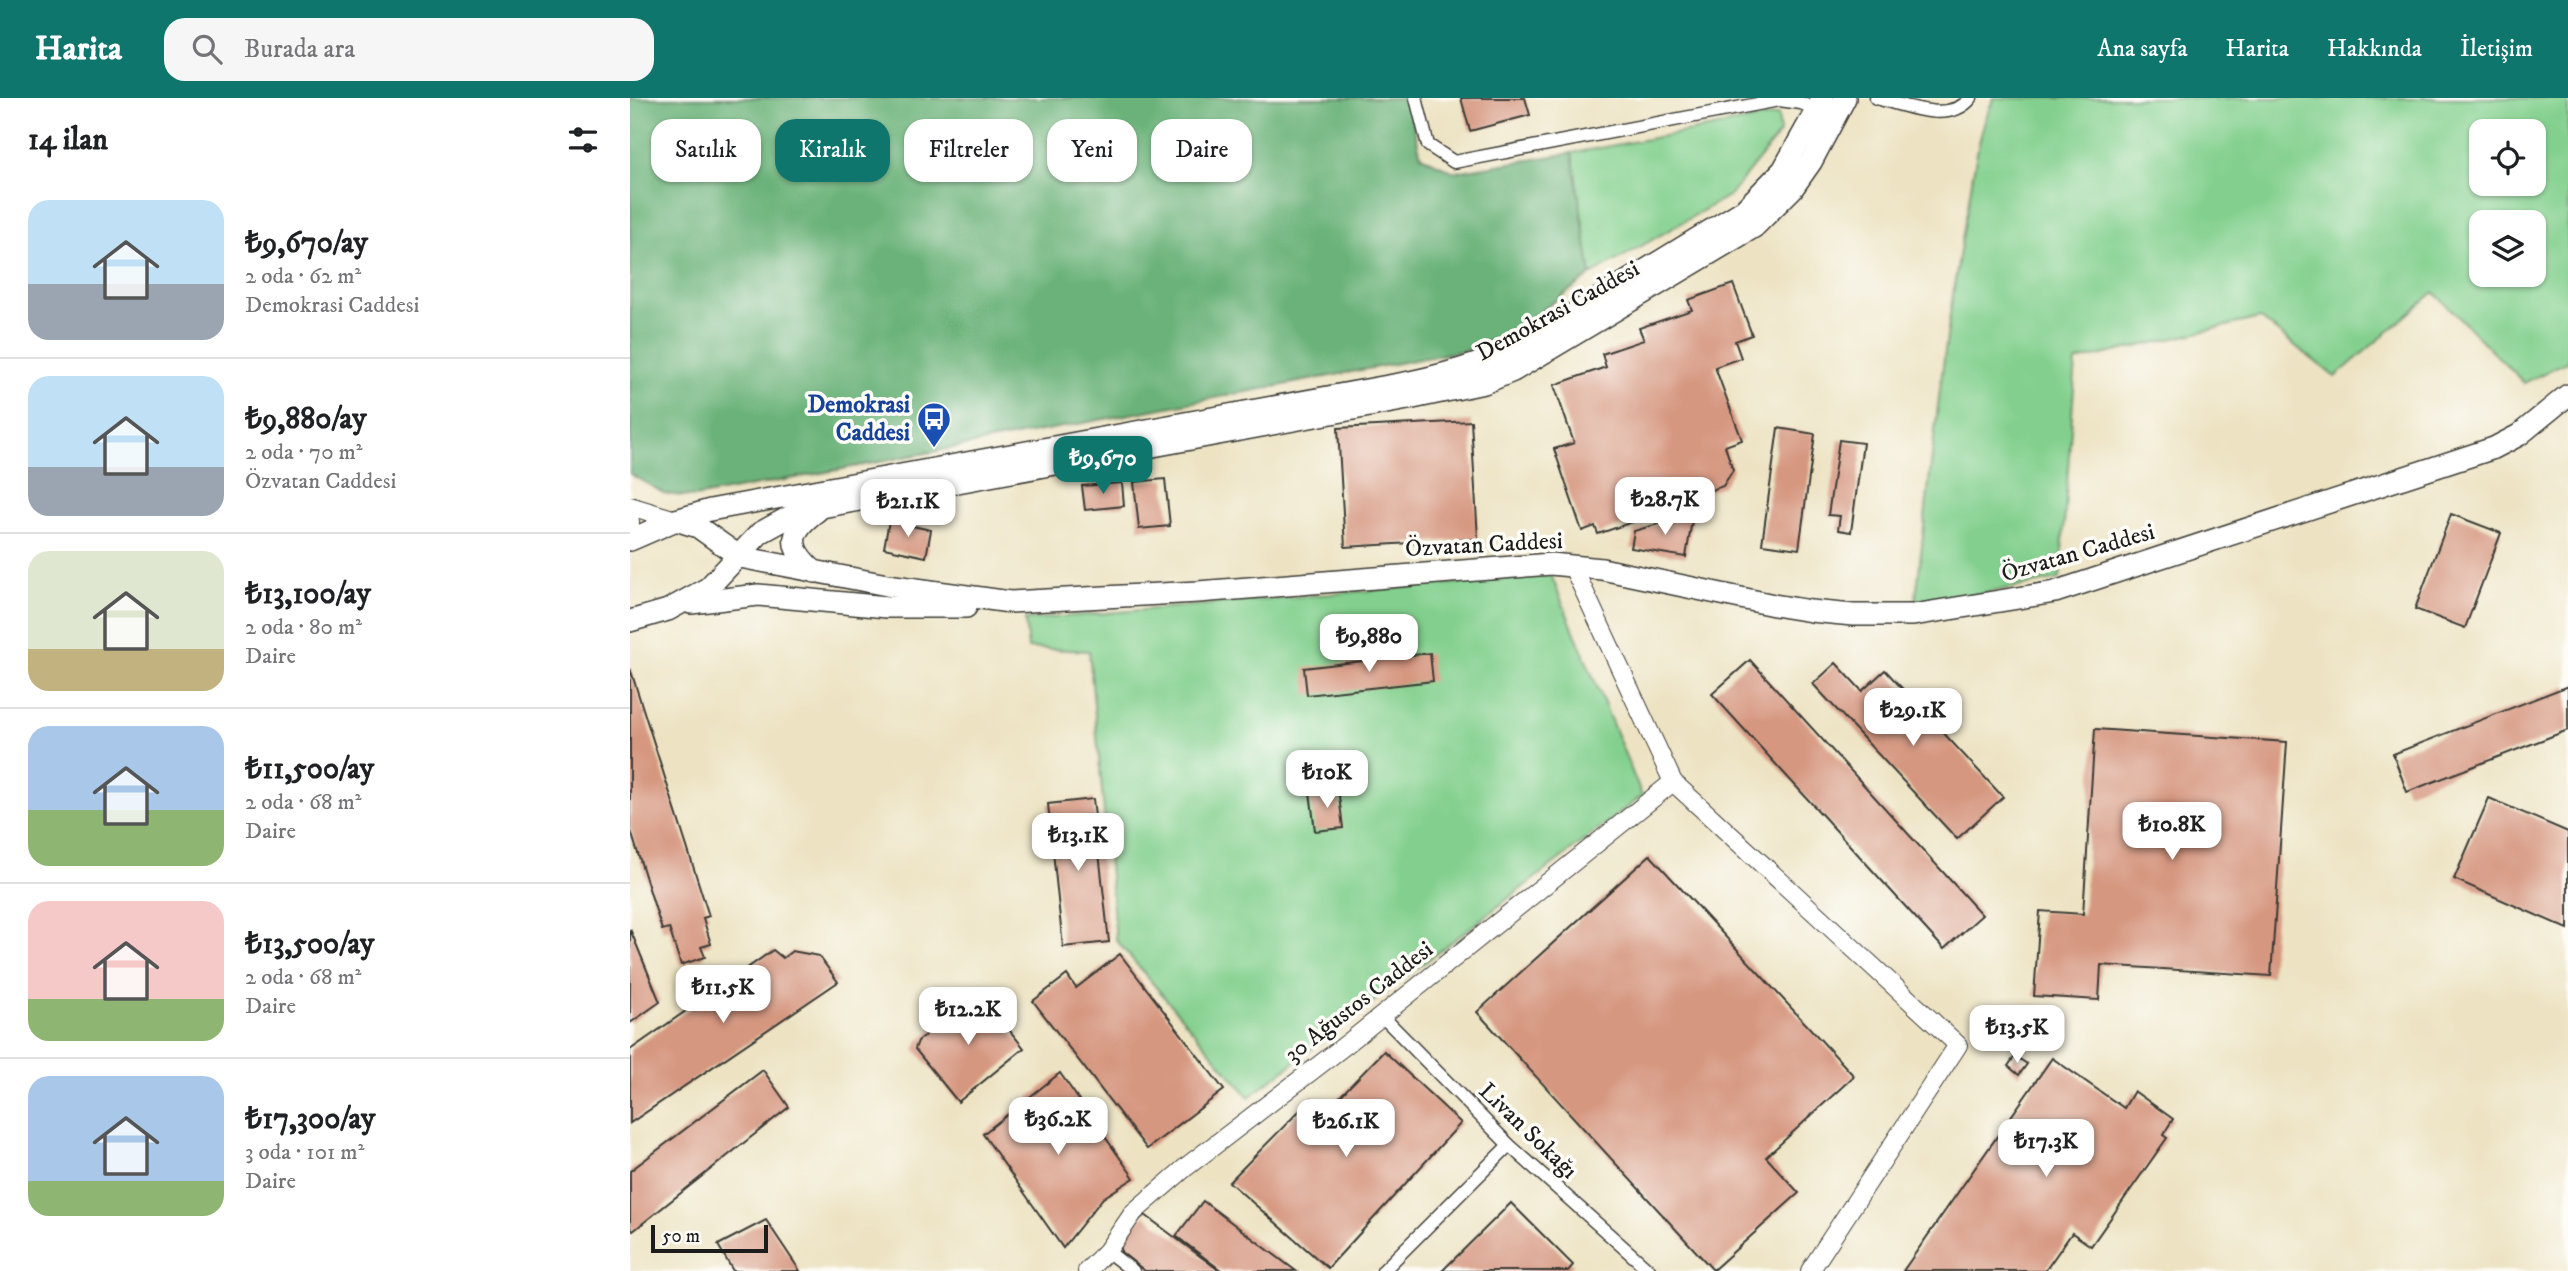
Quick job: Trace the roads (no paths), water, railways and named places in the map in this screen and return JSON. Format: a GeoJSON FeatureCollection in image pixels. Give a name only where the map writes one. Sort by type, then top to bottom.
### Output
{"type":"FeatureCollection","features":[{"type":"Feature","properties":{"kind":"main road","name":"Demokrasi Caddesi"},"geometry":{"type":"LineString","coordinates":[[630,621],[675,607],[708,588],[740,557],[754,539],[780,520],[800,511],[1409,399],[1484,383],[1513,371],[1754,227],[1792,190],[1811,162],[1845,98]]}},
{"type":"Feature","properties":{"kind":"main road","name":"Demokrasi Caddesi"},"geometry":{"type":"LineString","coordinates":[[630,540],[676,520],[710,510],[1410,382],[1482,363],[1536,337],[1744,210],[1783,170],[1820,104]]}},
{"type":"Feature","properties":{"kind":"main road","name":"Özvatan Caddesi"},"geometry":{"type":"LineString","coordinates":[[740,557],[968,598],[1010,602],[1198,592],[1527,565],[1572,565],[1774,605],[1853,615],[1913,615],[2018,599],[2088,582],[2494,448],[2519,435],[2568,395]]}},
{"type":"Feature","properties":{"kind":"main road"},"geometry":{"type":"LineString","coordinates":[[815,572],[797,554],[795,540],[801,523],[822,508]]}},
{"type":"Feature","properties":{"kind":"main road"},"geometry":{"type":"LineString","coordinates":[[676,520],[698,527],[740,557]]}},
{"type":"Feature","properties":{"kind":"main road"},"geometry":{"type":"LineString","coordinates":[[708,588],[716,570],[717,554],[712,539]]}},
{"type":"Feature","properties":{"kind":"main road"},"geometry":{"type":"LineString","coordinates":[[630,601],[642,608],[675,607],[758,594],[921,609],[1010,602]]}},
{"type":"Feature","properties":{"kind":"street"},"geometry":{"type":"LineString","coordinates":[[1416,98],[1428,145],[1454,162],[1779,100],[1820,104]]}},
{"type":"Feature","properties":{"kind":"street"},"geometry":{"type":"LineString","coordinates":[[1877,98],[1947,112],[1963,108],[1971,98]]}},
{"type":"Feature","properties":{"kind":"street"},"geometry":{"type":"LineString","coordinates":[[630,506],[676,520]]}},
{"type":"Feature","properties":{"kind":"street"},"geometry":{"type":"LineString","coordinates":[[1572,565],[1673,782],[1958,1045],[1810,1271]]}},
{"type":"Feature","properties":{"kind":"street","name":"30 Ağustos Caddesi"},"geometry":{"type":"LineString","coordinates":[[1087,1271],[1107,1251],[1134,1212],[1186,1167],[1382,1016],[1673,782]]}},
{"type":"Feature","properties":{"kind":"street","name":"Livan Sokağı"},"geometry":{"type":"LineString","coordinates":[[1382,1016],[1509,1145],[1650,1271]]}},
{"type":"Feature","properties":{"kind":"street"},"geometry":{"type":"LineString","coordinates":[[1383,1271],[1509,1145]]}},
{"type":"Feature","properties":{"kind":"street"},"geometry":{"type":"LineString","coordinates":[[1107,1251],[1133,1271]]}},
{"type":"Feature","properties":{"kind":"place","name":"Demokrasi Caddesi"},"geometry":{"type":"Point","coordinates":[934,449]}}]}
